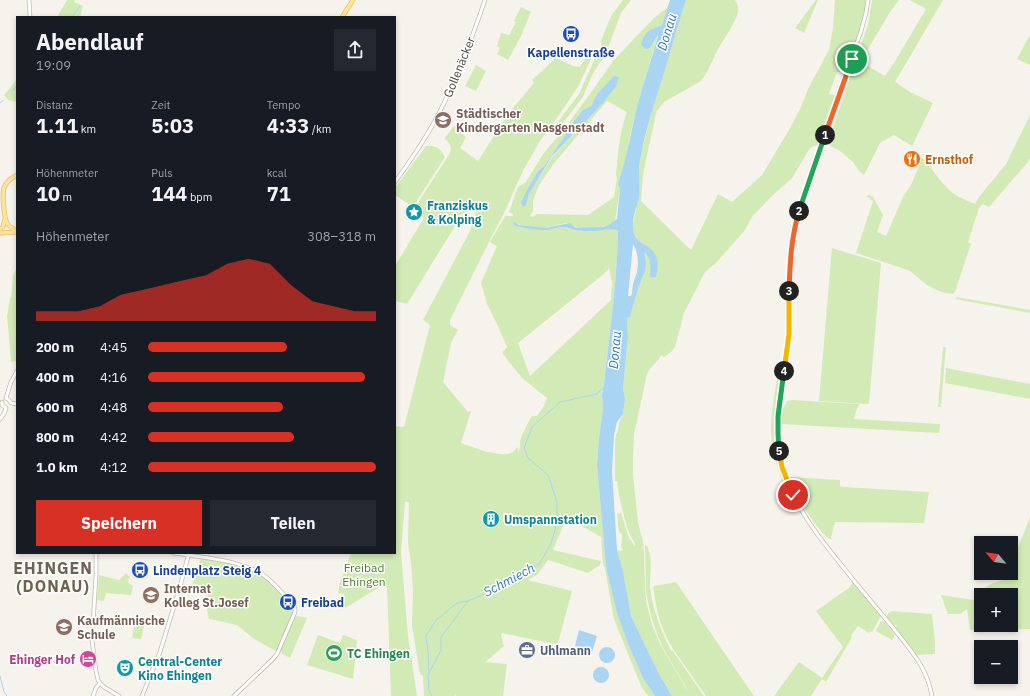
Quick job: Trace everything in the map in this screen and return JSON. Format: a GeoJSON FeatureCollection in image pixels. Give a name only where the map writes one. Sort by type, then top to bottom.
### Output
{"type":"FeatureCollection","features":[{"type":"Feature","properties":{"kind":"main road"},"geometry":{"type":"LineString","coordinates":[[343,16],[353,0]]}},
{"type":"Feature","properties":{"kind":"main road"},"geometry":{"type":"LineString","coordinates":[[16,176],[10,180],[4,188],[3,196],[6,218],[10,227],[16,231]]}},
{"type":"Feature","properties":{"kind":"main road"},"geometry":{"type":"LineString","coordinates":[[0,229],[6,218]]}},
{"type":"Feature","properties":{"kind":"main road"},"geometry":{"type":"LineString","coordinates":[[0,233],[16,232]]}},
{"type":"Feature","properties":{"kind":"street"},"geometry":{"type":"LineString","coordinates":[[29,0],[30,16]]}},
{"type":"Feature","properties":{"kind":"street","name":"Gollenäcker"},"geometry":{"type":"LineString","coordinates":[[396,181],[431,129],[462,62],[485,0]]}},
{"type":"Feature","properties":{"kind":"street"},"geometry":{"type":"LineString","coordinates":[[868,0],[861,31],[800,211],[793,236],[790,265],[789,334],[778,416],[779,450],[782,467],[800,510],[834,556],[916,657],[925,673],[932,696]]}},
{"type":"Feature","properties":{"kind":"street","name":"Gollenäcker"},"geometry":{"type":"LineString","coordinates":[[396,177],[402,172]]}},
{"type":"Feature","properties":{"kind":"street"},"geometry":{"type":"LineString","coordinates":[[6,408],[1,402],[6,398],[11,382],[16,373]]}},
{"type":"Feature","properties":{"kind":"street"},"geometry":{"type":"LineString","coordinates":[[6,398],[10,400],[11,403],[16,404]]}},
{"type":"Feature","properties":{"kind":"street"},"geometry":{"type":"LineString","coordinates":[[0,419],[6,408],[11,403]]}},
{"type":"Feature","properties":{"kind":"street"},"geometry":{"type":"LineString","coordinates":[[96,554],[96,585],[92,640],[96,671],[100,683],[119,696]]}},
{"type":"Feature","properties":{"kind":"street"},"geometry":{"type":"LineString","coordinates":[[142,696],[160,652],[189,554],[232,562],[255,570],[266,577],[294,606],[295,609],[277,654],[234,696]]}},
{"type":"Feature","properties":{"kind":"street"},"geometry":{"type":"LineString","coordinates":[[93,696],[100,683]]}},
{"type":"Feature","properties":{"kind":"green space"},"geometry":{"type":"Polygon","coordinates":[[[67,0],[75,0],[74,2],[83,6],[80,16],[58,16],[67,0]]]}},
{"type":"Feature","properties":{"kind":"green space"},"geometry":{"type":"Polygon","coordinates":[[[623,0],[631,0],[621,13],[606,53],[592,75],[583,97],[554,134],[551,131],[579,94],[596,56],[602,48],[601,41],[611,16],[623,0]]]}},
{"type":"Feature","properties":{"kind":"green space"},"geometry":{"type":"Polygon","coordinates":[[[686,0],[735,0],[738,6],[735,21],[701,81],[664,102],[657,110],[645,164],[641,201],[691,250],[718,194],[732,202],[762,175],[789,130],[809,87],[829,50],[833,28],[835,0],[866,0],[864,17],[847,67],[844,67],[845,69],[841,72],[837,72],[829,94],[835,95],[842,74],[844,76],[821,143],[810,148],[792,178],[752,217],[745,230],[716,263],[705,272],[684,313],[675,347],[664,357],[661,355],[647,374],[634,434],[633,459],[633,475],[638,523],[643,541],[646,600],[651,622],[660,644],[687,690],[663,648],[651,616],[646,592],[645,545],[647,546],[650,555],[651,595],[660,627],[671,651],[672,650],[704,696],[672,696],[659,674],[631,616],[623,571],[617,550],[623,551],[621,546],[622,534],[619,531],[617,514],[621,513],[629,538],[635,547],[635,545],[628,530],[621,506],[617,481],[615,481],[615,440],[620,419],[623,414],[625,399],[623,388],[628,337],[627,318],[630,317],[645,271],[644,253],[650,261],[650,277],[658,267],[638,242],[632,227],[639,197],[639,171],[641,154],[651,114],[686,0]]]}},
{"type":"Feature","properties":{"kind":"green space"},"geometry":{"type":"Polygon","coordinates":[[[816,0],[818,0],[804,33],[795,28],[816,0]]]}},
{"type":"Feature","properties":{"kind":"green space"},"geometry":{"type":"Polygon","coordinates":[[[872,0],[899,0],[890,12],[861,62],[885,76],[926,9],[910,0],[943,0],[895,82],[910,92],[933,103],[912,146],[894,135],[880,143],[864,175],[859,171],[853,162],[829,144],[849,80],[857,65],[858,53],[868,25],[872,0]]]}},
{"type":"Feature","properties":{"kind":"green space"},"geometry":{"type":"Polygon","coordinates":[[[521,7],[531,12],[521,36],[508,60],[497,54],[500,48],[497,46],[501,33],[509,35],[516,22],[514,21],[521,7]]]}},
{"type":"Feature","properties":{"kind":"green space","name":"Freibad Ehingen"},"geometry":{"type":"Polygon","coordinates":[[[668,7],[662,25],[646,33],[653,43],[658,35],[639,99],[624,168],[618,184],[620,189],[615,221],[597,228],[578,228],[567,223],[548,228],[538,228],[525,226],[515,222],[520,227],[541,230],[563,227],[582,231],[618,229],[615,287],[602,395],[603,410],[597,464],[606,567],[629,646],[643,678],[655,696],[648,696],[641,686],[614,619],[603,564],[601,537],[563,515],[563,526],[553,550],[601,561],[600,565],[588,573],[548,560],[537,575],[528,580],[572,591],[558,643],[555,644],[502,633],[501,635],[504,646],[485,662],[507,664],[503,696],[456,696],[456,694],[455,696],[424,696],[423,676],[420,674],[412,626],[413,592],[408,543],[409,502],[405,502],[401,552],[408,636],[417,696],[391,696],[387,587],[380,587],[341,609],[344,594],[338,593],[340,582],[351,554],[396,554],[396,426],[404,427],[430,325],[423,320],[470,231],[477,209],[463,213],[407,304],[396,301],[396,264],[424,218],[414,209],[450,153],[450,145],[445,138],[453,127],[458,124],[460,132],[466,137],[460,148],[478,161],[506,117],[534,83],[532,80],[556,58],[573,66],[580,67],[586,57],[591,59],[579,85],[540,141],[524,169],[507,207],[450,320],[450,325],[458,330],[451,343],[443,382],[468,412],[471,411],[461,443],[494,453],[508,454],[513,452],[517,447],[519,451],[520,441],[529,421],[532,416],[537,416],[544,406],[547,398],[522,378],[502,353],[507,347],[487,304],[481,283],[497,246],[490,242],[505,216],[513,216],[513,214],[509,212],[518,187],[526,182],[543,154],[568,124],[613,61],[654,18],[668,7]],[[597,94],[591,106],[583,110],[570,126],[545,165],[538,171],[529,186],[526,205],[529,194],[553,156],[602,104],[597,94]],[[607,101],[555,162],[539,185],[533,201],[533,211],[530,216],[533,217],[537,214],[588,215],[614,197],[617,178],[619,144],[627,112],[607,101]],[[609,268],[605,273],[518,343],[530,376],[611,300],[612,282],[609,268]]]}},
{"type":"Feature","properties":{"kind":"green space"},"geometry":{"type":"Polygon","coordinates":[[[1030,35],[1030,65],[1017,59],[1030,35]]]}},
{"type":"Feature","properties":{"kind":"green space"},"geometry":{"type":"Polygon","coordinates":[[[476,65],[486,71],[476,91],[465,86],[476,65]]]}},
{"type":"Feature","properties":{"kind":"green space"},"geometry":{"type":"Polygon","coordinates":[[[16,80],[16,102],[8,100],[4,95],[16,80]]]}},
{"type":"Feature","properties":{"kind":"green space"},"geometry":{"type":"Polygon","coordinates":[[[1030,115],[1030,158],[989,207],[983,204],[979,208],[968,242],[971,244],[955,292],[953,294],[934,289],[910,271],[856,253],[873,201],[866,196],[870,195],[873,197],[883,215],[877,232],[886,236],[903,197],[911,185],[919,166],[918,154],[950,191],[960,198],[975,204],[1006,164],[1030,115]]]}},
{"type":"Feature","properties":{"kind":"green space"},"geometry":{"type":"Polygon","coordinates":[[[426,146],[433,146],[441,151],[445,157],[413,207],[396,196],[396,187],[426,146]]]}},
{"type":"Feature","properties":{"kind":"green space"},"geometry":{"type":"Polygon","coordinates":[[[832,248],[881,263],[869,404],[819,401],[832,248]]]}},
{"type":"Feature","properties":{"kind":"green space"},"geometry":{"type":"Polygon","coordinates":[[[16,269],[16,361],[11,362],[7,316],[11,298],[13,276],[16,269]]]}},
{"type":"Feature","properties":{"kind":"green space"},"geometry":{"type":"Polygon","coordinates":[[[957,297],[1030,310],[1030,313],[955,299],[957,297]]]}},
{"type":"Feature","properties":{"kind":"green space"},"geometry":{"type":"Polygon","coordinates":[[[943,347],[946,347],[941,406],[938,407],[943,347]]]}},
{"type":"Feature","properties":{"kind":"green space"},"geometry":{"type":"Polygon","coordinates":[[[946,368],[1030,384],[1030,399],[945,383],[946,368]]]}},
{"type":"Feature","properties":{"kind":"green space"},"geometry":{"type":"Polygon","coordinates":[[[778,373],[782,374],[778,404],[777,432],[780,460],[789,490],[785,491],[773,450],[771,431],[772,412],[778,373]]]}},
{"type":"Feature","properties":{"kind":"green space"},"geometry":{"type":"Polygon","coordinates":[[[792,400],[859,404],[854,419],[940,424],[939,433],[782,424],[782,411],[787,401],[792,400]]]}},
{"type":"Feature","properties":{"kind":"green space"},"geometry":{"type":"Polygon","coordinates":[[[789,477],[840,480],[840,486],[843,487],[929,492],[924,523],[835,522],[831,539],[829,539],[816,525],[806,510],[789,477]]]}},
{"type":"Feature","properties":{"kind":"green space"},"geometry":{"type":"Polygon","coordinates":[[[1030,517],[1030,629],[1018,629],[1018,588],[985,588],[1002,580],[1018,580],[1018,548],[1030,517]]]}},
{"type":"Feature","properties":{"kind":"green space"},"geometry":{"type":"Polygon","coordinates":[[[201,557],[233,562],[266,577],[295,609],[276,651],[254,639],[237,625],[209,619],[206,604],[208,592],[191,588],[196,572],[198,572],[201,557]]]}},
{"type":"Feature","properties":{"kind":"green space"},"geometry":{"type":"Polygon","coordinates":[[[126,573],[130,577],[128,583],[133,586],[131,595],[106,593],[104,601],[97,600],[99,575],[119,580],[126,573]]]}},
{"type":"Feature","properties":{"kind":"green space"},"geometry":{"type":"Polygon","coordinates":[[[676,582],[754,696],[706,696],[673,649],[662,627],[653,588],[654,586],[676,582]]]}},
{"type":"Feature","properties":{"kind":"green space"},"geometry":{"type":"Polygon","coordinates":[[[853,582],[881,616],[872,632],[870,631],[869,633],[858,626],[852,634],[851,639],[826,682],[822,679],[811,696],[774,696],[799,662],[822,678],[843,647],[816,611],[849,588],[853,582]]]}},
{"type":"Feature","properties":{"kind":"green space"},"geometry":{"type":"Polygon","coordinates":[[[941,595],[974,600],[974,630],[970,630],[967,609],[960,614],[948,614],[941,595]]]}},
{"type":"Feature","properties":{"kind":"green space"},"geometry":{"type":"Polygon","coordinates":[[[892,611],[932,614],[935,654],[916,655],[895,628],[898,626],[889,621],[887,617],[888,613],[892,611]]]}},
{"type":"Feature","properties":{"kind":"green space"},"geometry":{"type":"Polygon","coordinates":[[[295,616],[307,618],[290,658],[280,651],[295,616]]]}},
{"type":"Feature","properties":{"kind":"green space"},"geometry":{"type":"Polygon","coordinates":[[[135,621],[145,622],[141,639],[132,638],[135,621]]]}},
{"type":"Feature","properties":{"kind":"green space"},"geometry":{"type":"Polygon","coordinates":[[[881,621],[885,622],[895,635],[892,640],[876,631],[881,621]]]}},
{"type":"Feature","properties":{"kind":"green space","name":"TC Ehingen"},"geometry":{"type":"Polygon","coordinates":[[[318,635],[340,643],[343,635],[357,640],[353,679],[307,665],[318,635]]]}},
{"type":"Feature","properties":{"kind":"water","name":"Donau"},"geometry":{"type":"Polygon","coordinates":[[[670,0],[686,0],[645,135],[640,160],[639,198],[634,216],[634,235],[638,240],[653,251],[658,265],[656,277],[650,277],[650,261],[644,253],[646,263],[645,271],[630,317],[627,318],[628,337],[623,388],[625,399],[623,414],[617,422],[614,435],[612,471],[617,550],[623,571],[631,616],[659,674],[672,696],[655,696],[643,678],[618,616],[606,567],[597,464],[603,410],[602,395],[615,287],[618,230],[582,231],[563,227],[540,230],[517,226],[514,225],[513,222],[519,225],[546,228],[570,223],[576,228],[603,227],[617,219],[620,189],[618,184],[638,103],[658,36],[650,48],[646,49],[641,45],[646,34],[662,25],[670,0]],[[633,244],[628,296],[632,295],[633,284],[638,269],[638,258],[633,244]]]}},
{"type":"Feature","properties":{"kind":"water"},"geometry":{"type":"Polygon","coordinates":[[[614,76],[619,77],[616,86],[602,104],[552,156],[529,194],[526,205],[523,207],[521,203],[538,171],[545,165],[570,126],[583,110],[591,106],[597,94],[614,76]]]}},
{"type":"Feature","properties":{"kind":"water"},"geometry":{"type":"Polygon","coordinates":[[[579,630],[597,636],[592,652],[575,646],[579,630]]]}},
{"type":"Feature","properties":{"kind":"water"},"geometry":{"type":"Polygon","coordinates":[[[607,647],[613,649],[615,655],[613,661],[607,663],[601,661],[599,655],[601,649],[607,647]]]}},
{"type":"Feature","properties":{"kind":"water"},"geometry":{"type":"Polygon","coordinates":[[[601,667],[607,669],[609,675],[607,681],[601,683],[595,681],[593,675],[595,669],[601,667]]]}},
{"type":"Feature","properties":{"kind":"waterway"},"geometry":{"type":"LineString","coordinates":[[73,16],[80,6]]}},
{"type":"Feature","properties":{"kind":"waterway"},"geometry":{"type":"LineString","coordinates":[[12,91],[16,86]]}},
{"type":"Feature","properties":{"kind":"waterway"},"geometry":{"type":"LineString","coordinates":[[0,103],[4,100]]}},
{"type":"Feature","properties":{"kind":"waterway","name":"Schmiech"},"geometry":{"type":"LineString","coordinates":[[432,696],[429,691],[428,675],[441,650],[441,637],[468,601],[509,583],[540,563],[551,543],[557,523],[557,502],[548,475],[528,458],[524,448],[532,427],[560,402],[597,394],[603,388]]}},
{"type":"Feature","properties":{"kind":"waterway","name":"Schmiech"},"geometry":{"type":"LineString","coordinates":[[429,672],[426,636],[436,620],[457,603],[468,601]]}},
{"type":"Feature","properties":{"kind":"waterway","name":"Schmiech"},"geometry":{"type":"LineString","coordinates":[[0,676],[4,692],[7,696]]}},
{"type":"Feature","properties":{"kind":"place","name":"Kapellenstraße"},"geometry":{"type":"Point","coordinates":[571,34]}},
{"type":"Feature","properties":{"kind":"place","name":"Städtischer Kindergarten Nasgenstadt"},"geometry":{"type":"Point","coordinates":[443,120]}},
{"type":"Feature","properties":{"kind":"place","name":"Ernsthof"},"geometry":{"type":"Point","coordinates":[912,159]}},
{"type":"Feature","properties":{"kind":"place","name":"Franziskus & Kolping"},"geometry":{"type":"Point","coordinates":[414,212]}},
{"type":"Feature","properties":{"kind":"place","name":"Umspannstation"},"geometry":{"type":"Point","coordinates":[491,519]}},
{"type":"Feature","properties":{"kind":"place","name":"Lindenplatz Steig 4"},"geometry":{"type":"Point","coordinates":[140,570]}},
{"type":"Feature","properties":{"kind":"place","name":"Internat Kolleg St.Josef"},"geometry":{"type":"Point","coordinates":[151,595]}},
{"type":"Feature","properties":{"kind":"place","name":"Freibad"},"geometry":{"type":"Point","coordinates":[288,602]}},
{"type":"Feature","properties":{"kind":"place","name":"Kaufmännische Schule"},"geometry":{"type":"Point","coordinates":[64,627]}},
{"type":"Feature","properties":{"kind":"place","name":"Uhlmann"},"geometry":{"type":"Point","coordinates":[527,650]}},
{"type":"Feature","properties":{"kind":"place","name":"TC Ehingen"},"geometry":{"type":"Point","coordinates":[334,653]}},
{"type":"Feature","properties":{"kind":"place","name":"Ehinger Hof"},"geometry":{"type":"Point","coordinates":[88,659]}},
{"type":"Feature","properties":{"kind":"place","name":"Central-Center Kino Ehingen"},"geometry":{"type":"Point","coordinates":[125,668]}},
{"type":"Feature","properties":{"kind":"district","name":"EHINGEN (DONAU)"},"geometry":{"type":"Point","coordinates":[53,577]}},
{"type":"Feature","properties":{"kind":"route"},"geometry":{"type":"LineString","coordinates":[[793,495],[782,467],[778,434],[778,416],[789,334],[791,250],[795,225],[852,59]]}}]}
